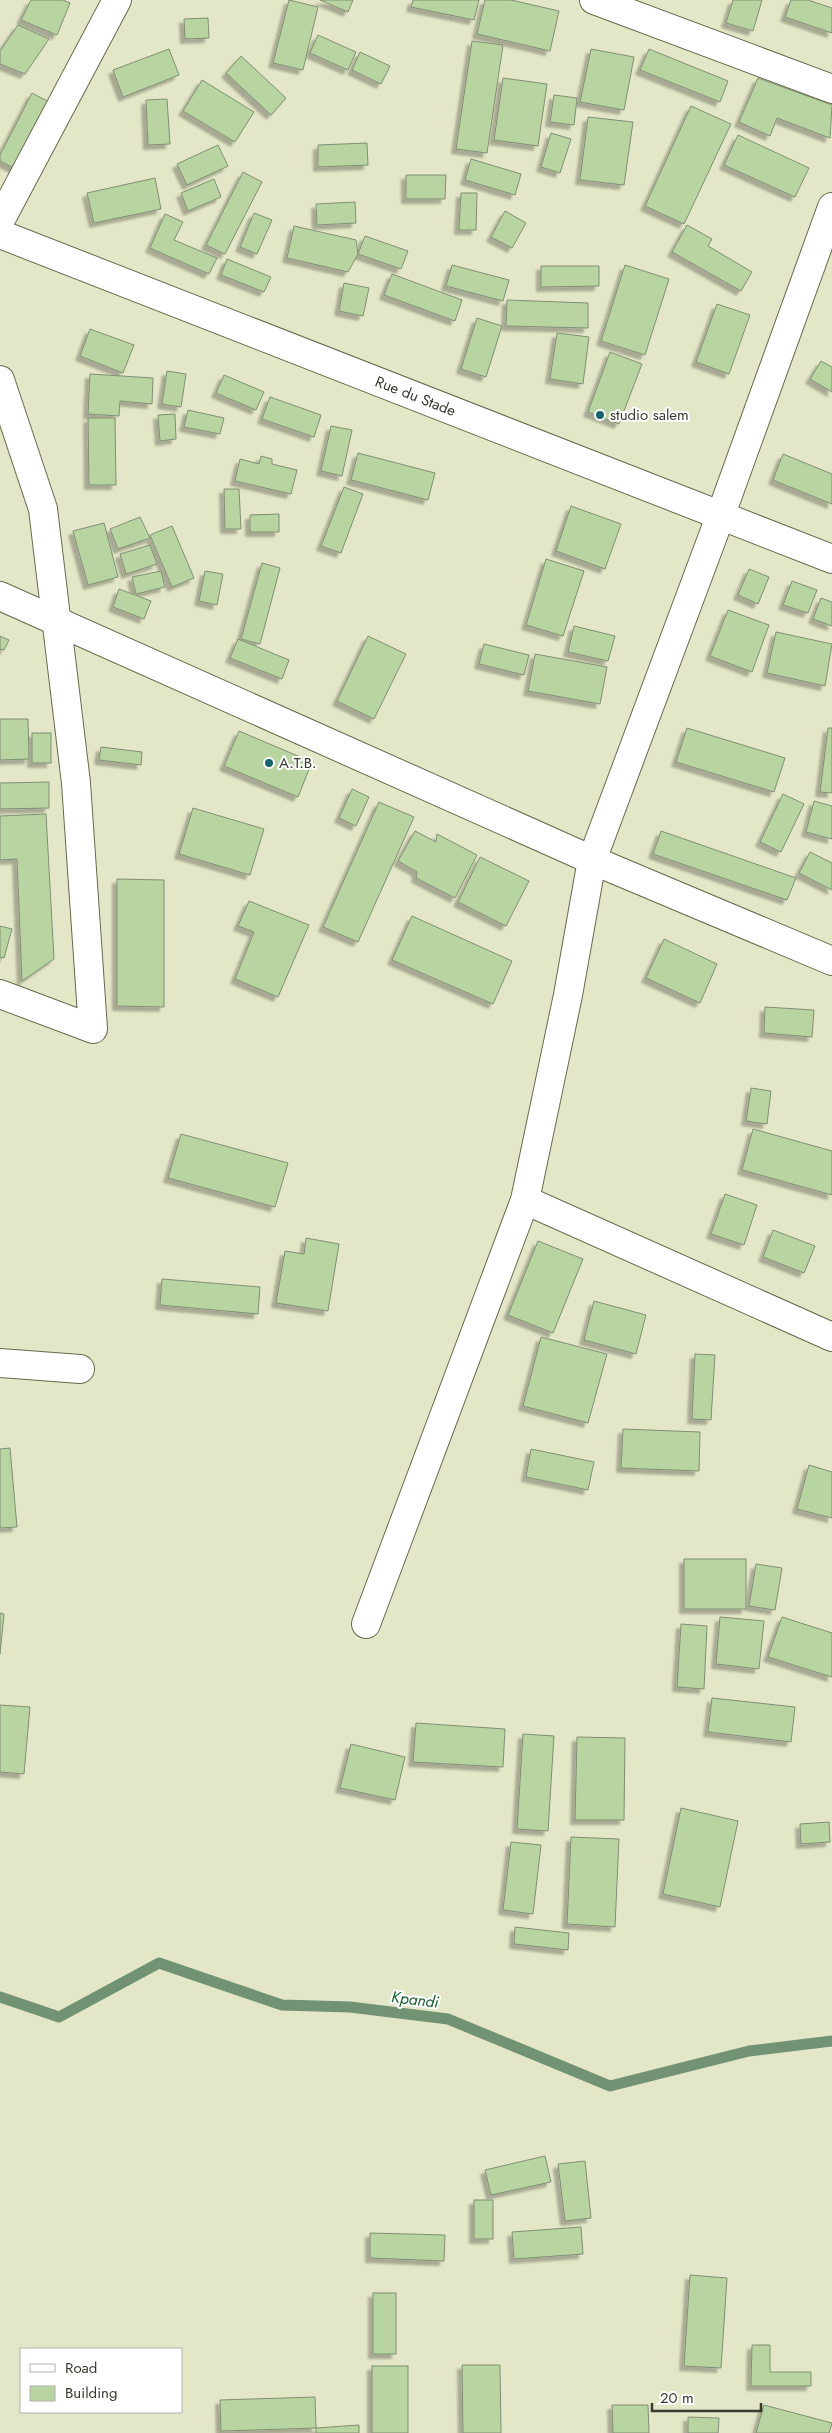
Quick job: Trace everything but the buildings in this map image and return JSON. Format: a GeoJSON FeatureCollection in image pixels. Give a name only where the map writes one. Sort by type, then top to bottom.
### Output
{"type":"FeatureCollection","features":[{"type":"Feature","properties":{"kind":"street"},"geometry":{"type":"LineString","coordinates":[[0,221],[117,0]]}},
{"type":"Feature","properties":{"kind":"street"},"geometry":{"type":"LineString","coordinates":[[594,0],[832,89]]}},
{"type":"Feature","properties":{"kind":"street"},"geometry":{"type":"LineString","coordinates":[[366,1624],[525,1200],[568,995],[592,860],[720,517],[832,207]]}},
{"type":"Feature","properties":{"kind":"street","name":"Rue du Stade"},"geometry":{"type":"LineString","coordinates":[[0,234],[832,560]]}},
{"type":"Feature","properties":{"kind":"street"},"geometry":{"type":"LineString","coordinates":[[0,380],[43,509],[76,783],[93,1030],[0,994]]}},
{"type":"Feature","properties":{"kind":"street"},"geometry":{"type":"LineString","coordinates":[[0,596],[57,619],[592,860],[832,961]]}},
{"type":"Feature","properties":{"kind":"street"},"geometry":{"type":"LineString","coordinates":[[525,1200],[832,1337]]}},
{"type":"Feature","properties":{"kind":"street"},"geometry":{"type":"LineString","coordinates":[[0,1363],[80,1369]]}},
{"type":"Feature","properties":{"kind":"waterway","name":"Kpandi"},"geometry":{"type":"LineString","coordinates":[[0,1997],[59,2017],[159,1963],[282,2005],[350,2007],[448,2019],[610,2086],[749,2051],[832,2041]]}},
{"type":"Feature","properties":{"kind":"place","name":"studio salem"},"geometry":{"type":"Point","coordinates":[600,415]}},
{"type":"Feature","properties":{"kind":"place","name":"A.T.B."},"geometry":{"type":"Point","coordinates":[269,763]}}]}
